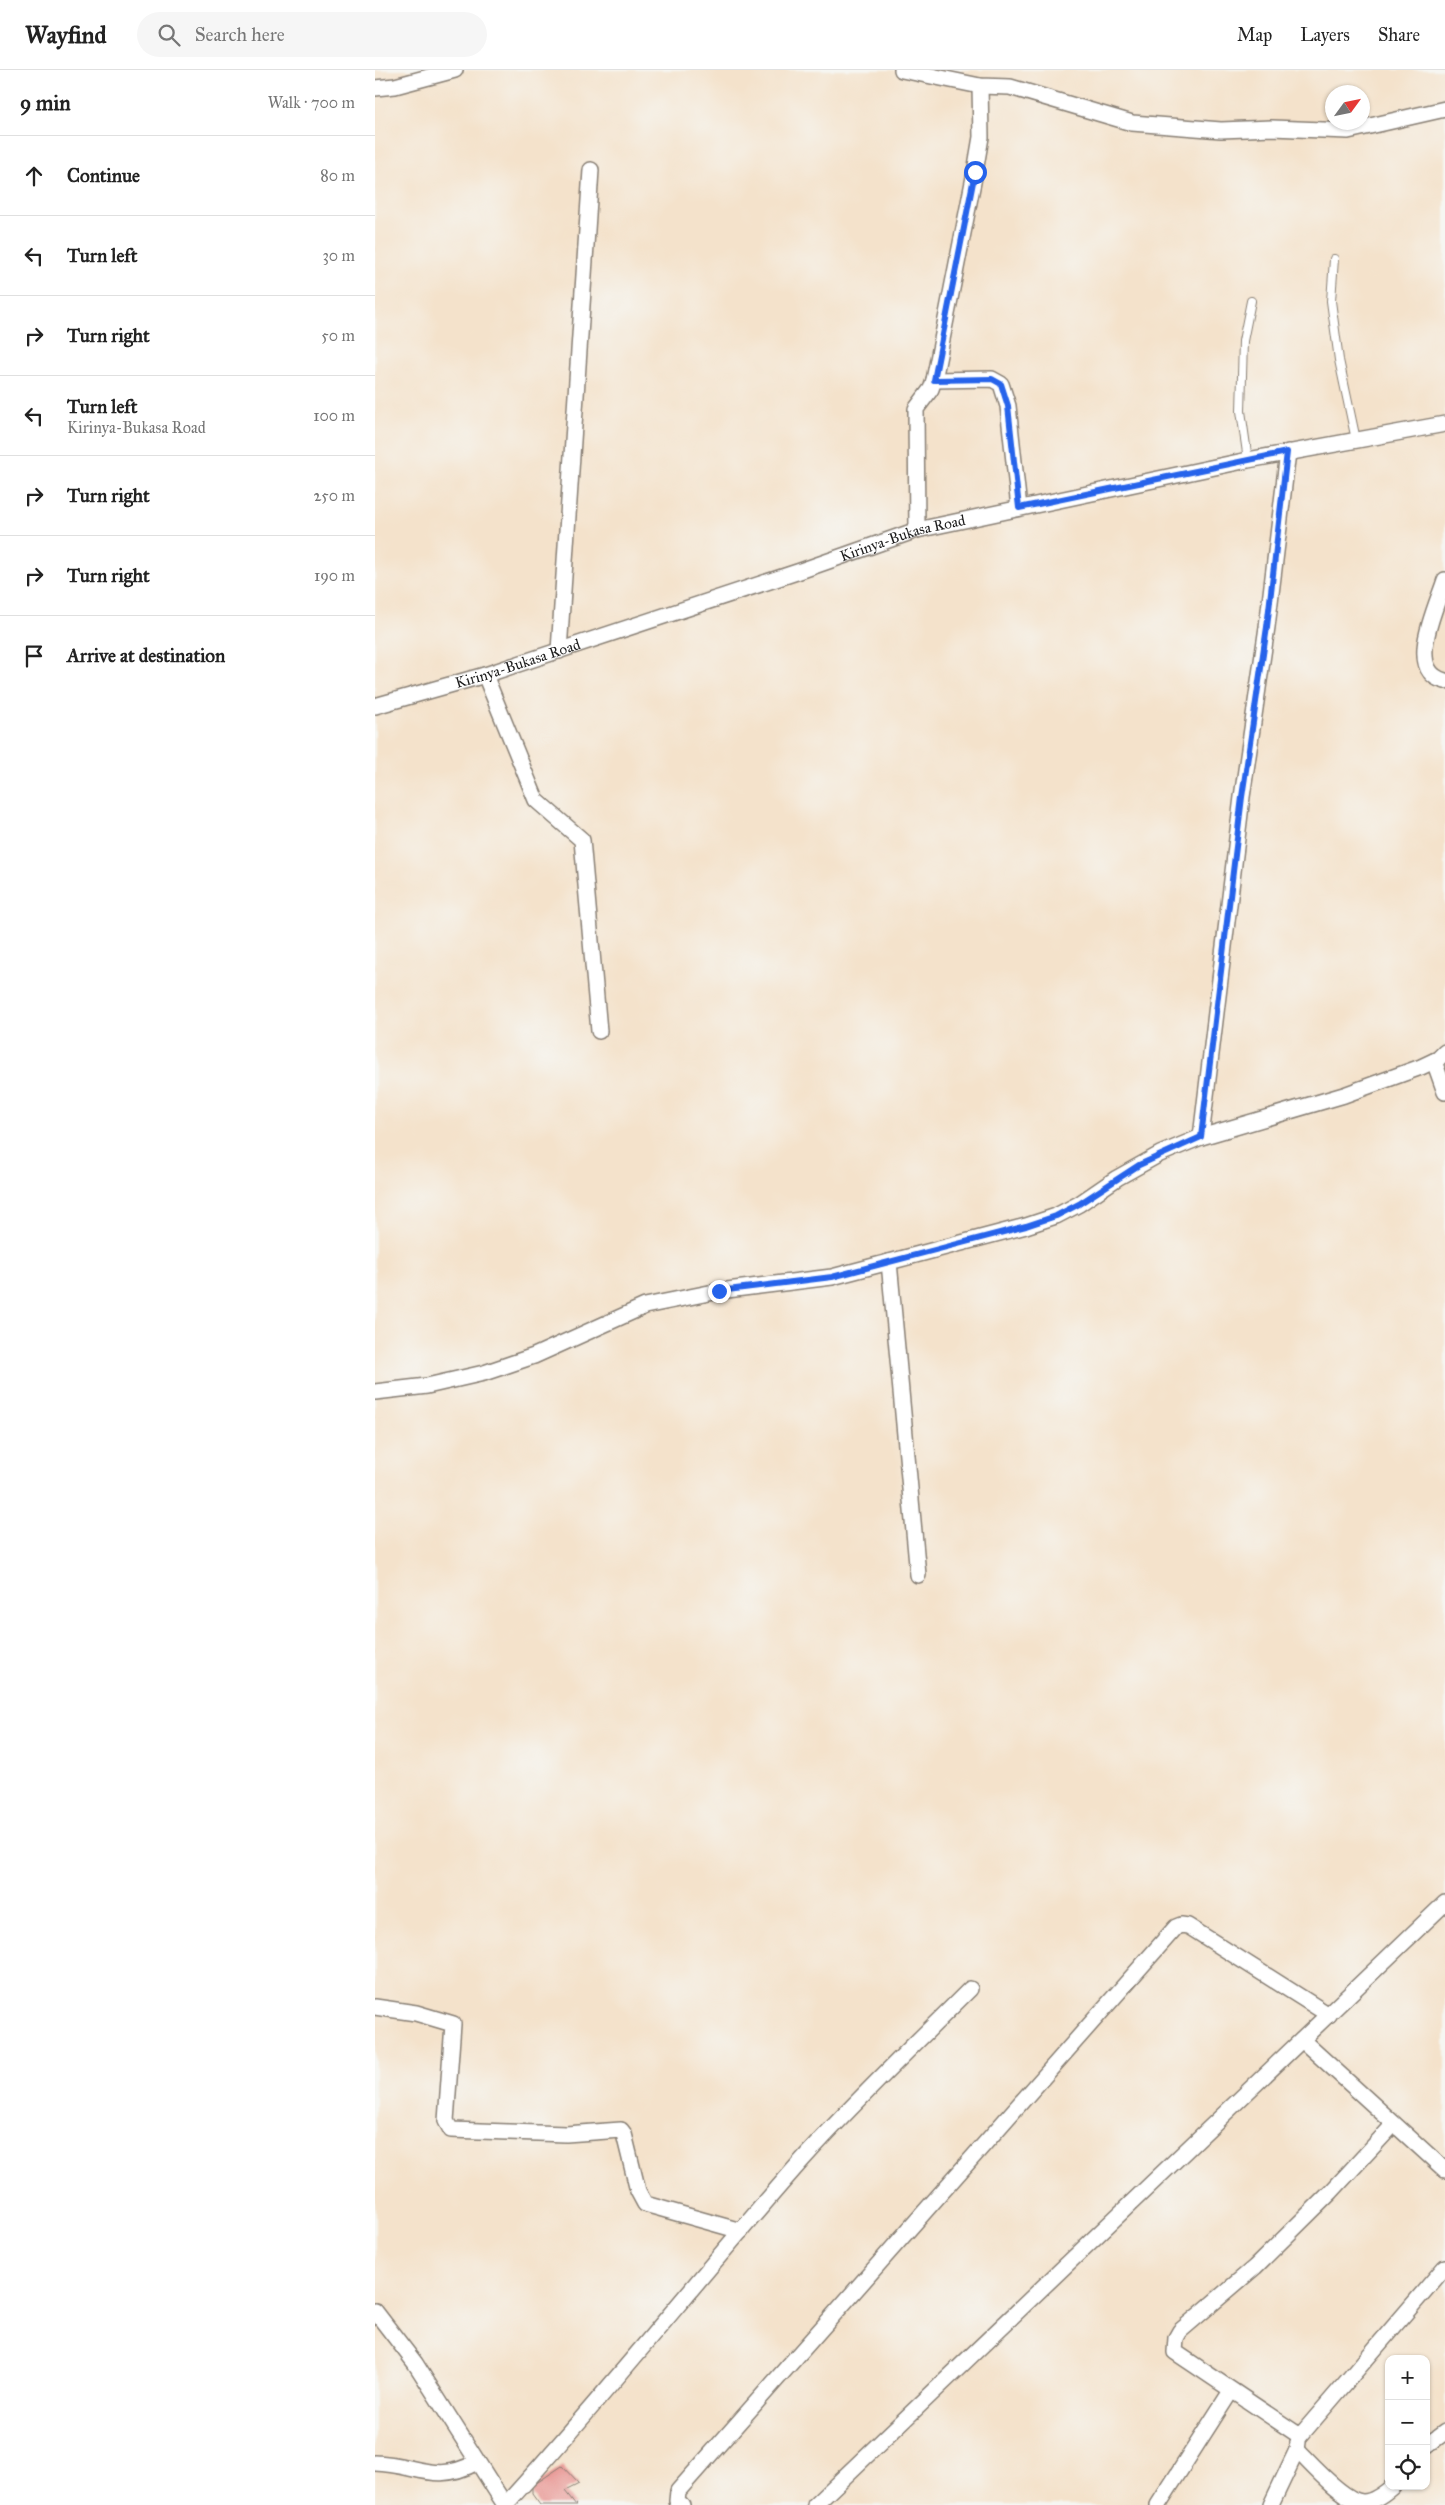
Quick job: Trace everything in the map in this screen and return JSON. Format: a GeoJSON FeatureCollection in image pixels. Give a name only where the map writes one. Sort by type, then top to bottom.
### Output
{"type":"FeatureCollection","features":[{"type":"Feature","properties":{"kind":"street"},"geometry":{"type":"LineString","coordinates":[[375,88],[395,86],[455,70]]}},
{"type":"Feature","properties":{"kind":"street"},"geometry":{"type":"LineString","coordinates":[[902,70],[981,86],[1010,87],[1132,123],[1221,130],[1272,128],[1348,131],[1445,110]]}},
{"type":"Feature","properties":{"kind":"street"},"geometry":{"type":"LineString","coordinates":[[917,530],[916,409],[931,389],[934,380],[981,137],[981,86]]}},
{"type":"Feature","properties":{"kind":"street"},"geometry":{"type":"LineString","coordinates":[[559,651],[591,170]]}},
{"type":"Feature","properties":{"kind":"street"},"geometry":{"type":"LineString","coordinates":[[934,380],[992,379],[1001,384],[1008,406],[1019,508]]}},
{"type":"Feature","properties":{"kind":"street","name":"Kirinya-Bukasa Road"},"geometry":{"type":"LineString","coordinates":[[375,706],[485,675],[559,651],[801,571],[917,530],[1287,452],[1445,424]]}},
{"type":"Feature","properties":{"kind":"street"},"geometry":{"type":"LineString","coordinates":[[1201,1137],[1242,797],[1267,627],[1287,452]]}},
{"type":"Feature","properties":{"kind":"street"},"geometry":{"type":"LineString","coordinates":[[1445,580],[1425,642],[1423,658],[1428,669],[1437,679],[1445,681]]}},
{"type":"Feature","properties":{"kind":"street"},"geometry":{"type":"LineString","coordinates":[[485,675],[536,800],[582,840],[599,1031]]}},
{"type":"Feature","properties":{"kind":"street"},"geometry":{"type":"LineString","coordinates":[[375,1392],[427,1386],[484,1373],[534,1356],[645,1306],[719,1291],[832,1277],[1026,1226],[1056,1216],[1079,1204],[1139,1165],[1201,1137],[1344,1095],[1439,1057],[1445,1092]]}},
{"type":"Feature","properties":{"kind":"street"},"geometry":{"type":"LineString","coordinates":[[889,1262],[918,1575]]}},
{"type":"Feature","properties":{"kind":"street"},"geometry":{"type":"LineString","coordinates":[[816,2505],[1445,1903]]}},
{"type":"Feature","properties":{"kind":"street"},"geometry":{"type":"LineString","coordinates":[[682,2505],[677,2500],[678,2491],[1176,1927],[1181,1925],[1188,1926],[1329,2015]]}},
{"type":"Feature","properties":{"kind":"street"},"geometry":{"type":"LineString","coordinates":[[375,2311],[415,2363],[505,2505],[565,2439],[805,2157],[970,1989]]}},
{"type":"Feature","properties":{"kind":"street"},"geometry":{"type":"LineString","coordinates":[[375,2007],[416,2013],[453,2024],[445,2121],[451,2130],[565,2134],[621,2130],[625,2134],[638,2192],[645,2204],[741,2231]]}},
{"type":"Feature","properties":{"kind":"street"},"geometry":{"type":"LineString","coordinates":[[1302,2040],[1445,2170]]}},
{"type":"Feature","properties":{"kind":"street"},"geometry":{"type":"LineString","coordinates":[[1387,2490],[1368,2502],[1360,2502],[1326,2480],[1298,2443],[1231,2391],[1175,2353],[1176,2338],[1180,2331],[1262,2260],[1331,2192],[1394,2124]]}},
{"type":"Feature","properties":{"kind":"street"},"geometry":{"type":"LineString","coordinates":[[1271,2505],[1298,2443],[1445,2267]]}},
{"type":"Feature","properties":{"kind":"street"},"geometry":{"type":"LineString","coordinates":[[1158,2505],[1231,2391]]}},
{"type":"Feature","properties":{"kind":"street"},"geometry":{"type":"LineString","coordinates":[[1427,2445],[1445,2432]]}},
{"type":"Feature","properties":{"kind":"street"},"geometry":{"type":"LineString","coordinates":[[375,2463],[443,2474],[462,2470],[477,2462]]}},
{"type":"Feature","properties":{"kind":"lane"},"geometry":{"type":"LineString","coordinates":[[1334,258],[1331,302],[1339,360],[1357,440]]}},
{"type":"Feature","properties":{"kind":"lane"},"geometry":{"type":"LineString","coordinates":[[1248,460],[1241,411],[1243,341],[1251,301]]}},
{"type":"Feature","properties":{"kind":"building"},"geometry":{"type":"Polygon","coordinates":[[[562,2466],[579,2484],[565,2491],[576,2505],[540,2505],[532,2494],[532,2486],[562,2466]]]}},
{"type":"Feature","properties":{"kind":"route"},"geometry":{"type":"LineString","coordinates":[[719,1291],[832,1277],[1026,1226],[1056,1216],[1079,1204],[1139,1165],[1201,1137],[1242,797],[1267,627],[1287,452],[1019,508],[1008,406],[1001,384],[992,379],[934,380],[975,172]]}}]}
